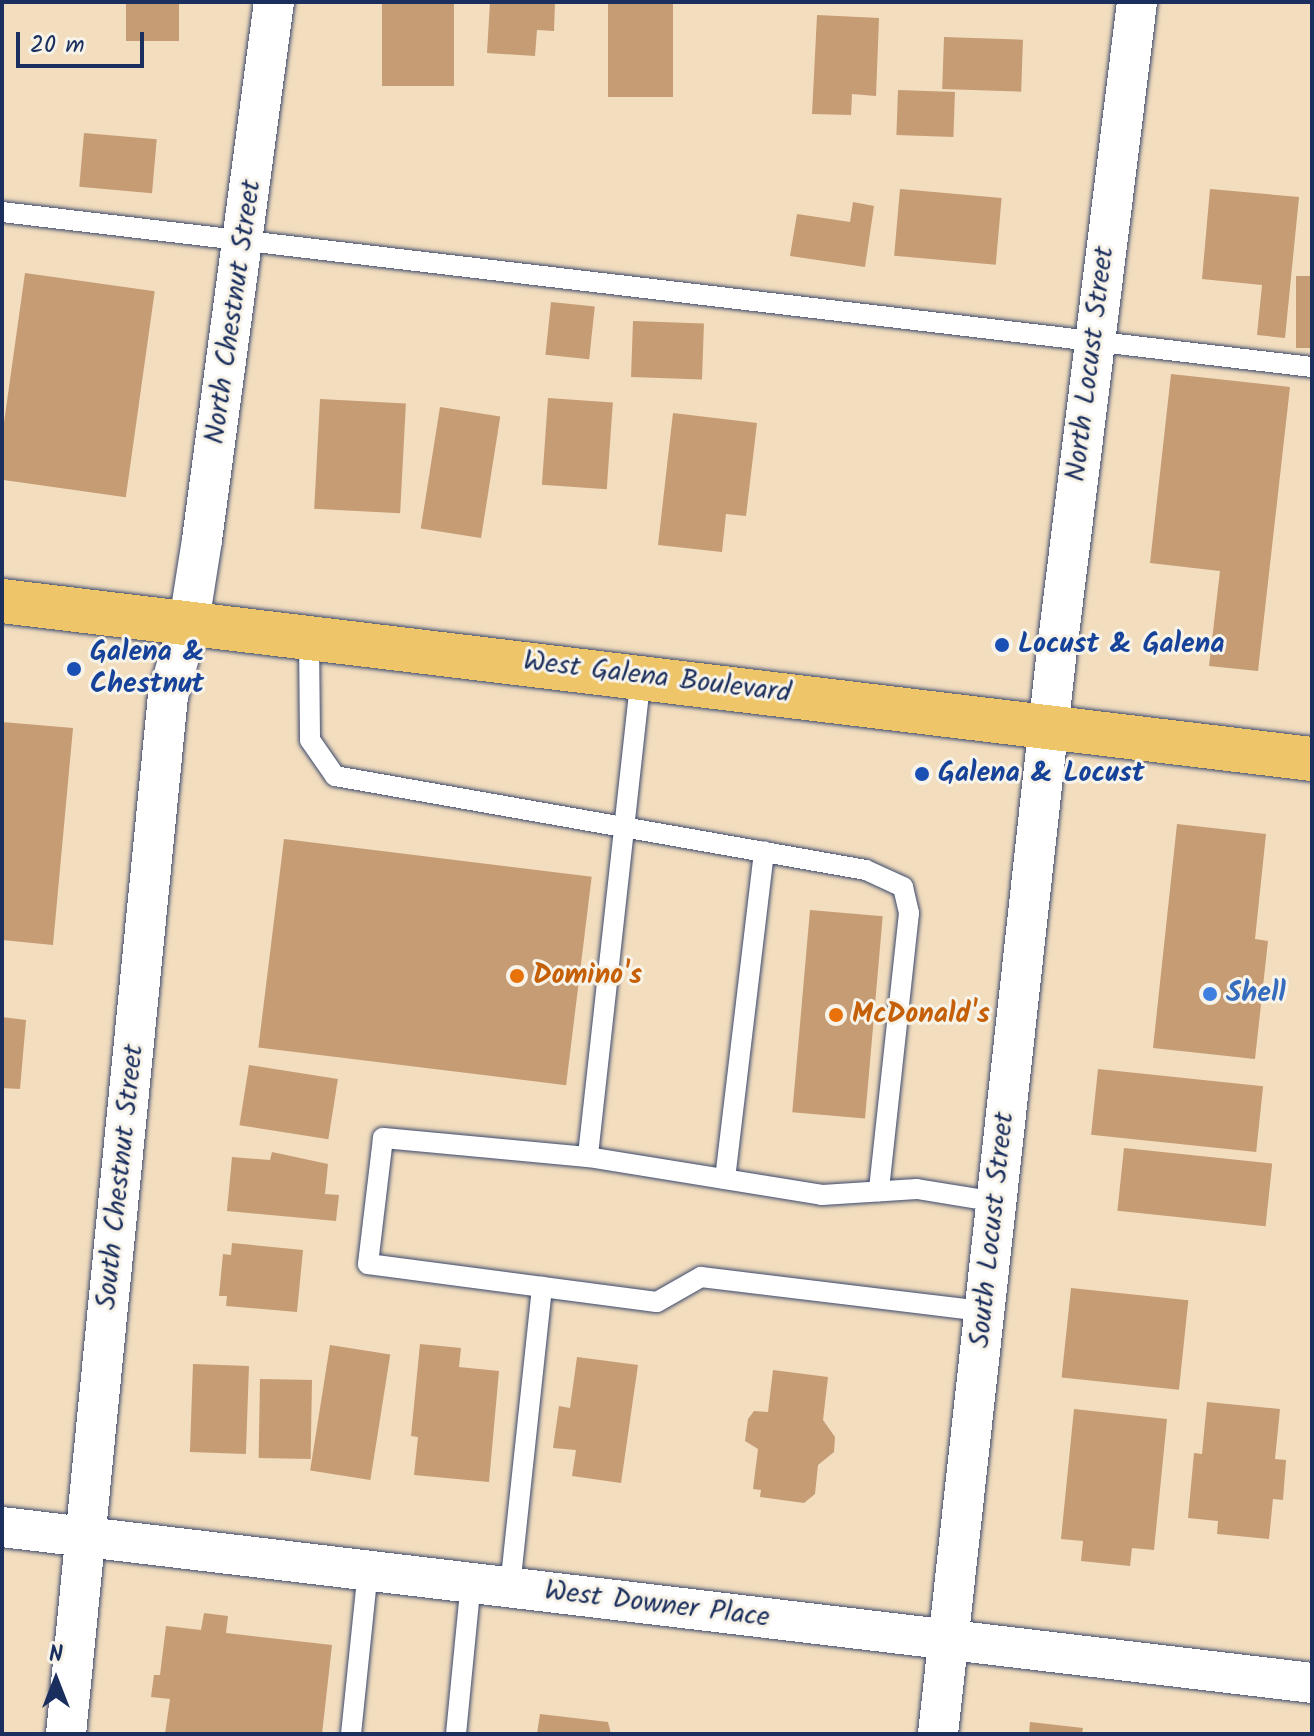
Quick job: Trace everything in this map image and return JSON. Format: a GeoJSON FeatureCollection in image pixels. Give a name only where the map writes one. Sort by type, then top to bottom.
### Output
{"type":"FeatureCollection","features":[{"type":"Feature","properties":{"kind":"main road","name":"West Galena Boulevard"},"geometry":{"type":"LineString","coordinates":[[2,601],[309,639],[641,675],[1312,759]]}},
{"type":"Feature","properties":{"kind":"street","name":"North Chestnut Street"},"geometry":{"type":"LineString","coordinates":[[189,622],[244,240],[274,2]]}},
{"type":"Feature","properties":{"kind":"street","name":"North Locust Street"},"geometry":{"type":"LineString","coordinates":[[1049,726],[1093,341],[1137,2]]}},
{"type":"Feature","properties":{"kind":"street","name":"South Chestnut Street"},"geometry":{"type":"LineString","coordinates":[[66,1734],[168,696],[189,622]]}},
{"type":"Feature","properties":{"kind":"street","name":"South Locust Street"},"geometry":{"type":"LineString","coordinates":[[938,1734],[1049,726]]}},
{"type":"Feature","properties":{"kind":"street","name":"West Downer Place"},"geometry":{"type":"LineString","coordinates":[[2,1527],[1312,1683]]}},
{"type":"Feature","properties":{"kind":"lane"},"geometry":{"type":"LineString","coordinates":[[2,212],[1312,367]]}},
{"type":"Feature","properties":{"kind":"lane"},"geometry":{"type":"LineString","coordinates":[[309,639],[310,740],[335,776],[866,870],[903,887],[909,913],[879,1191]]}},
{"type":"Feature","properties":{"kind":"lane"},"geometry":{"type":"LineString","coordinates":[[588,1157],[627,827],[641,675]]}},
{"type":"Feature","properties":{"kind":"lane"},"geometry":{"type":"LineString","coordinates":[[725,1179],[764,851]]}},
{"type":"Feature","properties":{"kind":"lane"},"geometry":{"type":"LineString","coordinates":[[984,1311],[701,1277],[657,1302],[368,1264],[383,1138],[588,1157],[822,1195],[917,1189],[996,1202]]}},
{"type":"Feature","properties":{"kind":"lane"},"geometry":{"type":"LineString","coordinates":[[510,1587],[542,1287]]}},
{"type":"Feature","properties":{"kind":"lane"},"geometry":{"type":"LineString","coordinates":[[351,1734],[368,1570]]}},
{"type":"Feature","properties":{"kind":"lane"},"geometry":{"type":"LineString","coordinates":[[456,1734],[471,1582]]}},
{"type":"Feature","properties":{"kind":"building"},"geometry":{"type":"Polygon","coordinates":[[[126,2],[179,2],[179,41],[126,41],[126,2]]]}},
{"type":"Feature","properties":{"kind":"building"},"geometry":{"type":"Polygon","coordinates":[[[382,2],[454,2],[454,86],[382,86],[382,2]]]}},
{"type":"Feature","properties":{"kind":"building"},"geometry":{"type":"Polygon","coordinates":[[[490,2],[555,2],[554,31],[537,30],[535,56],[487,53],[490,2]]]}},
{"type":"Feature","properties":{"kind":"building"},"geometry":{"type":"Polygon","coordinates":[[[608,2],[673,2],[673,97],[608,97],[608,2]]]}},
{"type":"Feature","properties":{"kind":"building"},"geometry":{"type":"Polygon","coordinates":[[[817,15],[879,18],[876,96],[852,94],[851,115],[812,114],[817,15]]]}},
{"type":"Feature","properties":{"kind":"building"},"geometry":{"type":"Polygon","coordinates":[[[944,37],[1023,40],[1021,92],[942,89],[944,37]]]}},
{"type":"Feature","properties":{"kind":"building"},"geometry":{"type":"Polygon","coordinates":[[[898,90],[955,92],[953,137],[896,135],[898,90]]]}},
{"type":"Feature","properties":{"kind":"building"},"geometry":{"type":"Polygon","coordinates":[[[84,133],[157,139],[152,193],[79,187],[84,133]]]}},
{"type":"Feature","properties":{"kind":"building"},"geometry":{"type":"Polygon","coordinates":[[[900,189],[1002,198],[996,265],[894,256],[900,189]]]}},
{"type":"Feature","properties":{"kind":"building"},"geometry":{"type":"Polygon","coordinates":[[[1210,189],[1299,197],[1285,338],[1257,335],[1262,285],[1202,279],[1210,189]]]}},
{"type":"Feature","properties":{"kind":"building"},"geometry":{"type":"Polygon","coordinates":[[[853,202],[874,206],[865,267],[790,256],[797,214],[850,222],[853,202]]]}},
{"type":"Feature","properties":{"kind":"building"},"geometry":{"type":"Polygon","coordinates":[[[25,273],[155,291],[126,497],[2,480],[2,437],[25,273]]]}},
{"type":"Feature","properties":{"kind":"building"},"geometry":{"type":"Polygon","coordinates":[[[1296,276],[1312,276],[1312,348],[1296,348],[1296,276]]]}},
{"type":"Feature","properties":{"kind":"building"},"geometry":{"type":"Polygon","coordinates":[[[551,302],[595,307],[589,359],[545,355],[551,302]]]}},
{"type":"Feature","properties":{"kind":"building"},"geometry":{"type":"Polygon","coordinates":[[[633,321],[704,323],[702,379],[631,377],[633,321]]]}},
{"type":"Feature","properties":{"kind":"building"},"geometry":{"type":"Polygon","coordinates":[[[1171,374],[1290,387],[1258,671],[1209,666],[1220,571],[1150,563],[1171,374]]]}},
{"type":"Feature","properties":{"kind":"building"},"geometry":{"type":"Polygon","coordinates":[[[548,398],[613,403],[607,489],[542,485],[548,398]]]}},
{"type":"Feature","properties":{"kind":"building"},"geometry":{"type":"Polygon","coordinates":[[[320,399],[406,404],[400,513],[314,509],[320,399]]]}},
{"type":"Feature","properties":{"kind":"building"},"geometry":{"type":"Polygon","coordinates":[[[440,407],[500,417],[481,538],[421,528],[440,407]]]}},
{"type":"Feature","properties":{"kind":"building"},"geometry":{"type":"Polygon","coordinates":[[[673,413],[757,423],[746,516],[726,514],[722,552],[658,545],[673,413]]]}},
{"type":"Feature","properties":{"kind":"building"},"geometry":{"type":"Polygon","coordinates":[[[2,722],[73,728],[53,945],[2,940],[2,722]]]}},
{"type":"Feature","properties":{"kind":"building"},"geometry":{"type":"Polygon","coordinates":[[[1177,824],[1266,834],[1255,939],[1268,941],[1255,1059],[1153,1048],[1177,824]]]}},
{"type":"Feature","properties":{"kind":"building"},"geometry":{"type":"Polygon","coordinates":[[[284,839],[592,877],[566,1085],[258,1047],[284,839]]]}},
{"type":"Feature","properties":{"kind":"building","name":"McDonald's"},"geometry":{"type":"Polygon","coordinates":[[[810,910],[883,916],[865,1119],[792,1112],[810,910]]]}},
{"type":"Feature","properties":{"kind":"building"},"geometry":{"type":"Polygon","coordinates":[[[2,1017],[26,1020],[20,1089],[2,1088],[2,1017]]]}},
{"type":"Feature","properties":{"kind":"building"},"geometry":{"type":"Polygon","coordinates":[[[249,1065],[338,1079],[328,1139],[239,1125],[249,1065]]]}},
{"type":"Feature","properties":{"kind":"building"},"geometry":{"type":"Polygon","coordinates":[[[1098,1069],[1263,1086],[1256,1152],[1091,1135],[1098,1069]]]}},
{"type":"Feature","properties":{"kind":"building"},"geometry":{"type":"Polygon","coordinates":[[[1124,1148],[1272,1164],[1266,1226],[1117,1211],[1124,1148]]]}},
{"type":"Feature","properties":{"kind":"building"},"geometry":{"type":"Polygon","coordinates":[[[272,1152],[328,1164],[325,1194],[339,1195],[336,1221],[227,1211],[232,1157],[270,1160],[272,1152]]]}},
{"type":"Feature","properties":{"kind":"building"},"geometry":{"type":"Polygon","coordinates":[[[232,1243],[303,1250],[297,1312],[226,1306],[227,1296],[219,1296],[223,1254],[231,1255],[232,1243]]]}},
{"type":"Feature","properties":{"kind":"building"},"geometry":{"type":"Polygon","coordinates":[[[1071,1288],[1188,1300],[1179,1390],[1062,1378],[1071,1288]]]}},
{"type":"Feature","properties":{"kind":"building"},"geometry":{"type":"Polygon","coordinates":[[[420,1344],[461,1348],[459,1367],[499,1371],[489,1482],[414,1475],[418,1437],[411,1436],[420,1344]]]}},
{"type":"Feature","properties":{"kind":"building"},"geometry":{"type":"Polygon","coordinates":[[[330,1345],[390,1355],[370,1480],[310,1470],[330,1345]]]}},
{"type":"Feature","properties":{"kind":"building"},"geometry":{"type":"Polygon","coordinates":[[[577,1357],[638,1365],[621,1483],[572,1476],[576,1450],[553,1448],[559,1406],[570,1408],[577,1357]]]}},
{"type":"Feature","properties":{"kind":"building"},"geometry":{"type":"Polygon","coordinates":[[[193,1364],[249,1366],[246,1454],[190,1452],[193,1364]]]}},
{"type":"Feature","properties":{"kind":"building"},"geometry":{"type":"Polygon","coordinates":[[[773,1370],[828,1377],[823,1420],[835,1437],[834,1452],[818,1465],[815,1494],[804,1503],[760,1497],[761,1490],[753,1489],[758,1449],[745,1441],[748,1419],[754,1411],[768,1412],[773,1370]]]}},
{"type":"Feature","properties":{"kind":"building"},"geometry":{"type":"Polygon","coordinates":[[[260,1379],[312,1380],[311,1459],[259,1458],[260,1379]]]}},
{"type":"Feature","properties":{"kind":"building"},"geometry":{"type":"Polygon","coordinates":[[[1207,1402],[1280,1409],[1275,1459],[1286,1460],[1283,1500],[1273,1499],[1269,1539],[1217,1534],[1218,1521],[1188,1518],[1194,1453],[1202,1454],[1207,1402]]]}},
{"type":"Feature","properties":{"kind":"building"},"geometry":{"type":"Polygon","coordinates":[[[1074,1409],[1167,1419],[1154,1550],[1132,1548],[1130,1566],[1081,1561],[1083,1541],[1061,1539],[1074,1409]]]}},
{"type":"Feature","properties":{"kind":"building"},"geometry":{"type":"Polygon","coordinates":[[[204,1613],[228,1616],[226,1633],[332,1645],[322,1734],[165,1734],[170,1699],[151,1697],[154,1675],[160,1675],[166,1626],[201,1630],[204,1613]]]}},
{"type":"Feature","properties":{"kind":"building"},"geometry":{"type":"Polygon","coordinates":[[[540,1714],[608,1722],[611,1734],[537,1734],[540,1714]]]}},
{"type":"Feature","properties":{"kind":"building"},"geometry":{"type":"Polygon","coordinates":[[[1030,1722],[1083,1728],[1082,1734],[1029,1734],[1030,1722]]]}},
{"type":"Feature","properties":{"kind":"place","name":"Locust & Galena"},"geometry":{"type":"Point","coordinates":[1002,645]}},
{"type":"Feature","properties":{"kind":"place","name":"Galena & Chestnut"},"geometry":{"type":"Point","coordinates":[74,669]}},
{"type":"Feature","properties":{"kind":"place","name":"Galena & Locust"},"geometry":{"type":"Point","coordinates":[922,774]}},
{"type":"Feature","properties":{"kind":"place","name":"Domino's"},"geometry":{"type":"Point","coordinates":[517,976]}},
{"type":"Feature","properties":{"kind":"place","name":"Shell"},"geometry":{"type":"Point","coordinates":[1210,994]}},
{"type":"Feature","properties":{"kind":"place","name":"McDonald's"},"geometry":{"type":"Point","coordinates":[836,1015]}}]}
